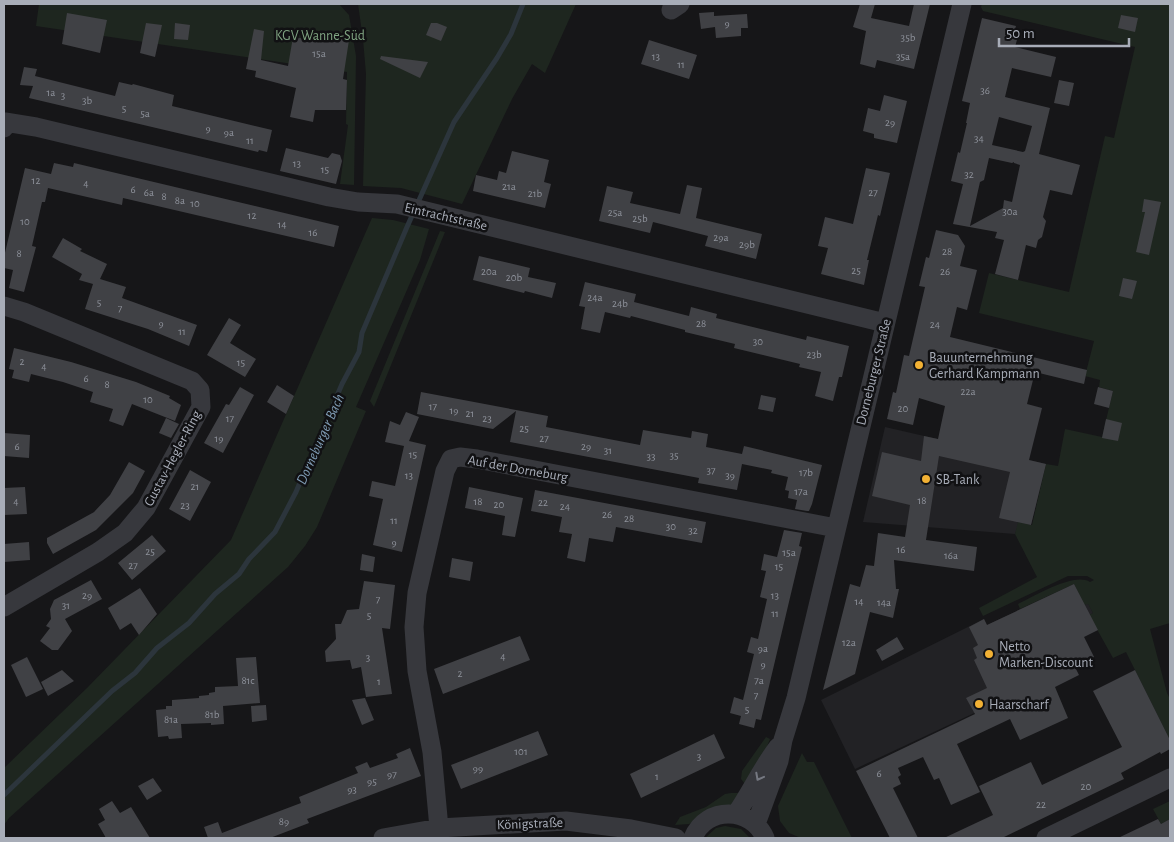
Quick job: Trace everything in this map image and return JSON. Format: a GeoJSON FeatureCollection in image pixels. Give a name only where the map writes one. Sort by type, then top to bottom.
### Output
{"type":"FeatureCollection","features":[{"type":"Feature","properties":{"kind":"street","name":"Dorneburger Straße"},"geometry":{"type":"LineString","coordinates":[[761,831],[783,740],[796,698],[962,4]]}},
{"type":"Feature","properties":{"kind":"street","name":"Eintrachtstraße"},"geometry":{"type":"LineString","coordinates":[[4,125],[36,127],[329,197],[358,202],[397,204],[885,323]]}},
{"type":"Feature","properties":{"kind":"street","name":"Gustav-Hegler-Ring"},"geometry":{"type":"LineString","coordinates":[[4,306],[24,312],[192,381],[200,390],[200,407],[146,508],[136,522],[111,544],[4,607]]}},
{"type":"Feature","properties":{"kind":"street","name":"Auf der Dorneburg"},"geometry":{"type":"LineString","coordinates":[[439,828],[432,752],[416,664],[414,627],[416,593],[445,472],[451,459],[460,457],[477,459],[836,528]]}},
{"type":"Feature","properties":{"kind":"street","name":"Dorneburger Straße"},"geometry":{"type":"LineString","coordinates":[[736,814],[750,794],[771,756],[783,740]]}},
{"type":"Feature","properties":{"kind":"street"},"geometry":{"type":"LineString","coordinates":[[1046,838],[1170,778]]}},
{"type":"Feature","properties":{"kind":"street"},"geometry":{"type":"LineString","coordinates":[[693,838],[701,825],[708,819],[726,813],[747,818],[761,831]]}},
{"type":"Feature","properties":{"kind":"street","name":"Königstraße"},"geometry":{"type":"LineString","coordinates":[[383,838],[439,828],[566,821],[631,829],[676,838]]}},
{"type":"Feature","properties":{"kind":"shaded area"},"geometry":{"type":"Polygon","coordinates":[[[885,427],[1046,464],[1031,525],[1019,522],[1015,534],[863,522],[885,427]]]}},
{"type":"Feature","properties":{"kind":"shaded area"},"geometry":{"type":"Polygon","coordinates":[[[1074,584],[1084,605],[1088,603],[1093,613],[1090,615],[1084,637],[1094,657],[855,769],[821,700],[984,619],[987,625],[1074,584]]]}},
{"type":"Feature","properties":{"kind":"green space","name":"KGV Wanne-Süd"},"geometry":{"type":"Polygon","coordinates":[[[39,4],[339,4],[349,15],[356,56],[354,185],[340,184],[348,125],[346,124],[347,72],[36,26],[39,4]]]}},
{"type":"Feature","properties":{"kind":"green space"},"geometry":{"type":"Polygon","coordinates":[[[358,4],[576,4],[545,73],[532,64],[512,99],[462,204],[401,188],[363,186],[366,74],[358,4]]]}},
{"type":"Feature","properties":{"kind":"green space"},"geometry":{"type":"Polygon","coordinates":[[[982,4],[1170,4],[1170,623],[1150,629],[1170,699],[1170,740],[1126,652],[1113,658],[1089,615],[1093,613],[1088,604],[1084,605],[1074,584],[1020,609],[1018,604],[1065,582],[1083,580],[1090,582],[1094,580],[1087,576],[1068,576],[983,616],[979,608],[1037,577],[1015,534],[1018,522],[1032,525],[1046,464],[1058,466],[1065,429],[1102,437],[1113,391],[1099,387],[1100,380],[1085,376],[1094,341],[979,313],[989,273],[1069,292],[1105,136],[1114,138],[1135,47],[983,11],[982,4]]]}},
{"type":"Feature","properties":{"kind":"green space"},"geometry":{"type":"Polygon","coordinates":[[[372,218],[393,220],[429,229],[420,260],[356,407],[366,411],[317,527],[288,567],[9,818],[4,825],[4,768],[87,688],[231,540],[372,218]]]}},
{"type":"Feature","properties":{"kind":"green space"},"geometry":{"type":"Polygon","coordinates":[[[440,231],[445,232],[374,407],[370,401],[440,231]]]}},
{"type":"Feature","properties":{"kind":"green space"},"geometry":{"type":"Polygon","coordinates":[[[766,737],[770,739],[766,749],[745,784],[741,779],[742,771],[766,737]]]}},
{"type":"Feature","properties":{"kind":"green space"},"geometry":{"type":"Polygon","coordinates":[[[802,753],[807,762],[814,762],[852,838],[801,838],[789,833],[780,821],[778,806],[802,753]]]}},
{"type":"Feature","properties":{"kind":"green space"},"geometry":{"type":"Polygon","coordinates":[[[739,793],[737,802],[689,824],[675,825],[680,817],[706,807],[725,794],[739,793]]]}},
{"type":"Feature","properties":{"kind":"green space"},"geometry":{"type":"Polygon","coordinates":[[[1170,801],[1170,819],[1161,824],[1153,809],[1170,801]]]}},
{"type":"Feature","properties":{"kind":"green space"},"geometry":{"type":"Polygon","coordinates":[[[725,826],[741,829],[750,838],[705,838],[716,828],[725,826]]]}},
{"type":"Feature","properties":{"kind":"building"},"geometry":{"type":"Polygon","coordinates":[[[860,4],[875,4],[871,18],[909,26],[914,4],[930,4],[914,69],[877,60],[875,68],[860,64],[866,31],[853,27],[860,4]]]}},
{"type":"Feature","properties":{"kind":"building"},"geometry":{"type":"Polygon","coordinates":[[[714,12],[714,16],[747,14],[748,28],[741,28],[741,36],[716,38],[715,27],[701,29],[699,13],[714,12]]]}},
{"type":"Feature","properties":{"kind":"building"},"geometry":{"type":"Polygon","coordinates":[[[67,13],[107,20],[100,53],[62,44],[67,13]]]}},
{"type":"Feature","properties":{"kind":"building"},"geometry":{"type":"Polygon","coordinates":[[[1121,15],[1138,18],[1135,32],[1118,28],[1121,15]]]}},
{"type":"Feature","properties":{"kind":"building"},"geometry":{"type":"Polygon","coordinates":[[[982,18],[1016,26],[1013,35],[1018,36],[1015,47],[1056,57],[1051,77],[1012,68],[1005,97],[1050,108],[1039,154],[1080,165],[1072,195],[1050,190],[1043,217],[1046,221],[1042,237],[1038,240],[1036,248],[1026,245],[1018,280],[995,274],[1004,240],[995,238],[997,232],[953,224],[963,184],[951,181],[958,152],[960,153],[970,103],[962,101],[982,18]],[[999,117],[992,145],[1025,151],[1032,126],[999,117]],[[989,158],[984,180],[980,182],[970,226],[1003,208],[1004,200],[1012,202],[1020,165],[1014,162],[989,158]]]}},
{"type":"Feature","properties":{"kind":"building"},"geometry":{"type":"Polygon","coordinates":[[[146,23],[162,25],[155,57],[140,53],[146,23]]]}},
{"type":"Feature","properties":{"kind":"building"},"geometry":{"type":"Polygon","coordinates":[[[175,23],[190,25],[188,40],[174,39],[175,23]]]}},
{"type":"Feature","properties":{"kind":"building"},"geometry":{"type":"Polygon","coordinates":[[[431,23],[447,27],[441,41],[426,35],[431,23]]]}},
{"type":"Feature","properties":{"kind":"building"},"geometry":{"type":"Polygon","coordinates":[[[254,29],[264,31],[261,60],[288,66],[293,37],[326,42],[327,37],[349,40],[343,79],[347,80],[346,110],[315,110],[313,122],[290,117],[296,88],[255,77],[256,71],[246,69],[254,29]]]}},
{"type":"Feature","properties":{"kind":"building"},"geometry":{"type":"Polygon","coordinates":[[[649,40],[697,55],[689,79],[641,64],[649,40]]]}},
{"type":"Feature","properties":{"kind":"building"},"geometry":{"type":"Polygon","coordinates":[[[381,56],[428,62],[420,78],[380,59],[381,56]]]}},
{"type":"Feature","properties":{"kind":"building"},"geometry":{"type":"Polygon","coordinates":[[[24,67],[37,69],[35,76],[115,96],[119,82],[174,95],[172,106],[272,130],[267,152],[259,150],[258,152],[29,98],[33,86],[20,85],[24,67]]]}},
{"type":"Feature","properties":{"kind":"building"},"geometry":{"type":"Polygon","coordinates":[[[1059,80],[1074,83],[1069,106],[1054,103],[1059,80]]]}},
{"type":"Feature","properties":{"kind":"building"},"geometry":{"type":"Polygon","coordinates":[[[884,95],[907,101],[897,143],[874,138],[874,134],[863,131],[868,108],[880,111],[884,95]]]}},
{"type":"Feature","properties":{"kind":"building"},"geometry":{"type":"Polygon","coordinates":[[[286,148],[328,158],[332,153],[340,155],[342,161],[336,184],[280,171],[286,148]]]}},
{"type":"Feature","properties":{"kind":"building"},"geometry":{"type":"Polygon","coordinates":[[[512,151],[549,160],[544,182],[551,184],[545,208],[473,191],[476,175],[497,180],[499,171],[506,173],[512,151]]]}},
{"type":"Feature","properties":{"kind":"building"},"geometry":{"type":"Polygon","coordinates":[[[54,163],[73,167],[74,163],[339,226],[334,247],[123,198],[122,205],[48,188],[45,202],[42,202],[32,246],[36,247],[24,292],[9,288],[13,270],[4,268],[4,257],[25,168],[51,174],[54,163]]]}},
{"type":"Feature","properties":{"kind":"building"},"geometry":{"type":"Polygon","coordinates":[[[866,168],[890,173],[867,260],[869,260],[864,285],[821,274],[828,248],[818,246],[825,217],[853,224],[866,168]]]}},
{"type":"Feature","properties":{"kind":"building"},"geometry":{"type":"Polygon","coordinates":[[[687,185],[702,188],[696,218],[762,234],[756,259],[705,246],[708,236],[653,222],[650,233],[599,221],[607,186],[633,192],[630,203],[680,214],[687,185]]]}},
{"type":"Feature","properties":{"kind":"building"},"geometry":{"type":"Polygon","coordinates":[[[1144,199],[1161,202],[1149,255],[1136,252],[1145,212],[1142,212],[1144,199]]]}},
{"type":"Feature","properties":{"kind":"building"},"geometry":{"type":"Polygon","coordinates":[[[936,230],[958,235],[965,246],[960,266],[977,270],[967,310],[957,307],[950,337],[1087,370],[1084,384],[1035,372],[1027,404],[1042,408],[1029,460],[1046,464],[1031,525],[999,518],[1010,472],[939,456],[926,540],[977,547],[974,571],[894,560],[896,589],[899,589],[893,618],[870,612],[855,674],[823,690],[850,584],[860,587],[866,565],[874,566],[878,533],[905,537],[910,505],[872,496],[882,452],[921,461],[924,436],[938,439],[945,406],[919,398],[913,425],[887,419],[893,392],[896,393],[904,355],[909,356],[925,287],[919,286],[926,257],[929,258],[936,230]]]}},
{"type":"Feature","properties":{"kind":"building"},"geometry":{"type":"Polygon","coordinates":[[[63,238],[82,249],[80,251],[107,264],[100,279],[126,287],[122,298],[197,325],[189,346],[148,329],[85,309],[93,284],[79,280],[82,274],[52,257],[63,238]]]}},
{"type":"Feature","properties":{"kind":"building"},"geometry":{"type":"Polygon","coordinates":[[[479,256],[530,268],[528,277],[556,283],[552,298],[473,280],[479,256]]]}},
{"type":"Feature","properties":{"kind":"building"},"geometry":{"type":"Polygon","coordinates":[[[1123,278],[1137,281],[1132,299],[1119,296],[1123,278]]]}},
{"type":"Feature","properties":{"kind":"building"},"geometry":{"type":"Polygon","coordinates":[[[585,282],[636,294],[634,302],[689,316],[691,307],[717,314],[716,318],[806,340],[807,336],[849,346],[842,377],[839,377],[833,401],[815,396],[821,372],[799,367],[800,364],[734,348],[735,344],[631,316],[630,318],[605,312],[600,333],[581,329],[585,307],[579,306],[585,282]]]}},
{"type":"Feature","properties":{"kind":"building"},"geometry":{"type":"Polygon","coordinates":[[[229,318],[241,325],[230,343],[256,359],[245,377],[207,355],[229,318]]]}},
{"type":"Feature","properties":{"kind":"building"},"geometry":{"type":"Polygon","coordinates":[[[14,348],[71,362],[136,382],[170,396],[169,398],[181,405],[175,421],[132,404],[123,426],[109,421],[113,409],[90,402],[93,392],[31,374],[29,382],[12,378],[14,370],[9,369],[14,348]]]}},
{"type":"Feature","properties":{"kind":"building"},"geometry":{"type":"Polygon","coordinates":[[[277,385],[294,396],[286,414],[267,402],[277,385]]]}},
{"type":"Feature","properties":{"kind":"building"},"geometry":{"type":"Polygon","coordinates":[[[240,387],[254,395],[223,453],[204,443],[226,404],[229,405],[240,387]]]}},
{"type":"Feature","properties":{"kind":"building"},"geometry":{"type":"Polygon","coordinates":[[[1098,387],[1113,391],[1109,408],[1094,404],[1098,387]]]}},
{"type":"Feature","properties":{"kind":"building"},"geometry":{"type":"Polygon","coordinates":[[[421,392],[548,416],[546,427],[640,445],[643,430],[691,438],[692,431],[708,434],[706,447],[742,454],[744,446],[822,465],[809,511],[795,509],[797,500],[788,498],[789,491],[785,490],[788,477],[771,473],[772,470],[742,464],[737,490],[698,483],[699,478],[510,442],[516,411],[493,429],[417,414],[421,392]]]}},
{"type":"Feature","properties":{"kind":"building"},"geometry":{"type":"Polygon","coordinates":[[[761,395],[776,398],[773,412],[758,409],[761,395]]]}},
{"type":"Feature","properties":{"kind":"building"},"geometry":{"type":"Polygon","coordinates":[[[406,412],[419,417],[409,441],[426,445],[402,552],[373,545],[383,499],[369,496],[372,481],[395,486],[404,446],[385,442],[390,421],[400,425],[406,412]]]}},
{"type":"Feature","properties":{"kind":"building"},"geometry":{"type":"Polygon","coordinates":[[[166,418],[179,424],[171,438],[159,433],[166,418]]]}},
{"type":"Feature","properties":{"kind":"building"},"geometry":{"type":"Polygon","coordinates":[[[1106,419],[1122,423],[1118,441],[1102,438],[1106,419]]]}},
{"type":"Feature","properties":{"kind":"building"},"geometry":{"type":"Polygon","coordinates":[[[4,433],[30,435],[29,458],[4,456],[4,433]]]}},
{"type":"Feature","properties":{"kind":"building"},"geometry":{"type":"Polygon","coordinates":[[[129,462],[145,471],[133,493],[96,530],[53,554],[47,543],[47,538],[96,511],[94,512],[110,495],[129,462]]]}},
{"type":"Feature","properties":{"kind":"building"},"geometry":{"type":"Polygon","coordinates":[[[190,470],[211,482],[190,521],[169,509],[190,470]]]}},
{"type":"Feature","properties":{"kind":"building"},"geometry":{"type":"Polygon","coordinates":[[[25,487],[27,514],[4,515],[4,488],[25,487]]]}},
{"type":"Feature","properties":{"kind":"building"},"geometry":{"type":"Polygon","coordinates":[[[469,487],[523,498],[515,537],[502,535],[505,516],[465,508],[469,487]]]}},
{"type":"Feature","properties":{"kind":"building"},"geometry":{"type":"Polygon","coordinates":[[[535,490],[706,522],[702,543],[616,527],[613,542],[589,538],[585,562],[567,558],[572,534],[559,532],[562,517],[531,511],[535,490]]]}},
{"type":"Feature","properties":{"kind":"building"},"geometry":{"type":"Polygon","coordinates":[[[784,530],[802,533],[799,546],[802,547],[761,720],[756,719],[754,728],[739,724],[741,716],[730,713],[734,697],[743,700],[754,654],[747,652],[751,637],[758,639],[767,599],[760,597],[766,571],[761,570],[764,554],[777,557],[784,530]]]}},
{"type":"Feature","properties":{"kind":"building"},"geometry":{"type":"Polygon","coordinates":[[[152,535],[166,551],[132,580],[118,563],[152,535]]]}},
{"type":"Feature","properties":{"kind":"building"},"geometry":{"type":"Polygon","coordinates":[[[29,542],[30,560],[4,562],[4,544],[29,542]]]}},
{"type":"Feature","properties":{"kind":"building"},"geometry":{"type":"Polygon","coordinates":[[[362,554],[375,557],[373,572],[360,570],[362,554]]]}},
{"type":"Feature","properties":{"kind":"building"},"geometry":{"type":"Polygon","coordinates":[[[452,558],[473,562],[470,581],[449,577],[452,558]]]}},
{"type":"Feature","properties":{"kind":"building"},"geometry":{"type":"Polygon","coordinates":[[[91,580],[102,599],[65,619],[72,631],[58,650],[52,650],[40,641],[50,628],[46,626],[51,619],[50,609],[54,600],[91,580]]]}},
{"type":"Feature","properties":{"kind":"building"},"geometry":{"type":"Polygon","coordinates":[[[364,581],[395,585],[390,629],[382,628],[392,694],[366,697],[361,667],[352,669],[350,660],[326,662],[325,651],[336,639],[335,624],[341,624],[347,610],[359,609],[364,581]]]}},
{"type":"Feature","properties":{"kind":"building"},"geometry":{"type":"Polygon","coordinates":[[[1074,584],[1098,630],[1084,637],[1094,657],[1074,665],[1079,675],[1055,687],[1068,718],[1020,740],[1010,719],[957,744],[980,792],[951,805],[939,778],[934,780],[923,757],[898,768],[901,775],[898,777],[901,784],[893,788],[918,838],[890,838],[856,771],[975,714],[966,698],[987,688],[974,660],[977,658],[973,648],[978,645],[969,627],[984,619],[987,625],[1074,584]]]}},
{"type":"Feature","properties":{"kind":"building"},"geometry":{"type":"Polygon","coordinates":[[[140,588],[157,614],[139,635],[131,623],[120,630],[108,608],[140,588]]]}},
{"type":"Feature","properties":{"kind":"building"},"geometry":{"type":"Polygon","coordinates":[[[520,636],[530,660],[443,694],[434,669],[520,636]]]}},
{"type":"Feature","properties":{"kind":"building"},"geometry":{"type":"Polygon","coordinates":[[[897,637],[904,649],[882,661],[876,650],[897,637]]]}},
{"type":"Feature","properties":{"kind":"building"},"geometry":{"type":"Polygon","coordinates":[[[27,657],[43,689],[26,697],[11,665],[27,657]]]}},
{"type":"Feature","properties":{"kind":"building"},"geometry":{"type":"Polygon","coordinates":[[[256,657],[260,703],[223,706],[224,724],[181,724],[182,738],[169,739],[168,736],[158,737],[156,710],[172,706],[172,700],[199,698],[199,696],[209,695],[209,693],[215,692],[215,687],[238,686],[236,658],[256,657]]]}},
{"type":"Feature","properties":{"kind":"building"},"geometry":{"type":"Polygon","coordinates":[[[62,670],[74,681],[48,696],[41,682],[62,670]]]}},
{"type":"Feature","properties":{"kind":"building"},"geometry":{"type":"Polygon","coordinates":[[[1135,670],[1170,740],[1170,749],[1161,754],[1160,752],[1121,773],[1124,779],[1002,838],[944,838],[993,815],[979,786],[1031,762],[1042,785],[1122,747],[1093,691],[1135,670]]]}},
{"type":"Feature","properties":{"kind":"building"},"geometry":{"type":"Polygon","coordinates":[[[365,698],[374,720],[362,725],[352,700],[365,698]]]}},
{"type":"Feature","properties":{"kind":"building"},"geometry":{"type":"Polygon","coordinates":[[[266,705],[267,720],[252,722],[251,706],[266,705]]]}},
{"type":"Feature","properties":{"kind":"building"},"geometry":{"type":"Polygon","coordinates":[[[538,731],[548,755],[461,789],[451,765],[538,731]]]}},
{"type":"Feature","properties":{"kind":"building"},"geometry":{"type":"Polygon","coordinates":[[[714,734],[725,758],[641,798],[630,774],[714,734]]]}},
{"type":"Feature","properties":{"kind":"building"},"geometry":{"type":"Polygon","coordinates":[[[410,748],[421,776],[307,819],[309,823],[270,838],[208,838],[204,827],[218,822],[222,833],[301,803],[299,797],[358,773],[355,767],[367,762],[370,768],[398,758],[396,754],[410,748]]]}},
{"type":"Feature","properties":{"kind":"building"},"geometry":{"type":"Polygon","coordinates":[[[153,778],[162,791],[147,800],[138,786],[153,778]]]}},
{"type":"Feature","properties":{"kind":"building"},"geometry":{"type":"Polygon","coordinates":[[[112,801],[120,813],[131,807],[150,838],[106,838],[98,824],[105,820],[99,809],[112,801]]]}},
{"type":"Feature","properties":{"kind":"building"},"geometry":{"type":"Polygon","coordinates":[[[1158,819],[1161,824],[1170,819],[1170,838],[1118,838],[1158,819]]]}},
{"type":"Feature","properties":{"kind":"waterway","name":"Dorneburger Bach"},"geometry":{"type":"LineString","coordinates":[[4,795],[112,691],[135,673],[157,648],[189,623],[215,594],[239,574],[249,559],[275,532],[296,492],[342,384],[359,352],[362,333],[454,122],[497,58],[511,34],[523,4]]}},
{"type":"Feature","properties":{"kind":"place","name":"Bauunternehmung Gerhard Kampmann"},"geometry":{"type":"Point","coordinates":[919,365]}},
{"type":"Feature","properties":{"kind":"place","name":"SB-Tank"},"geometry":{"type":"Point","coordinates":[926,479]}},
{"type":"Feature","properties":{"kind":"place","name":"Netto Marken-Discount"},"geometry":{"type":"Point","coordinates":[989,654]}},
{"type":"Feature","properties":{"kind":"place","name":"Haarscharf"},"geometry":{"type":"Point","coordinates":[979,704]}}]}
